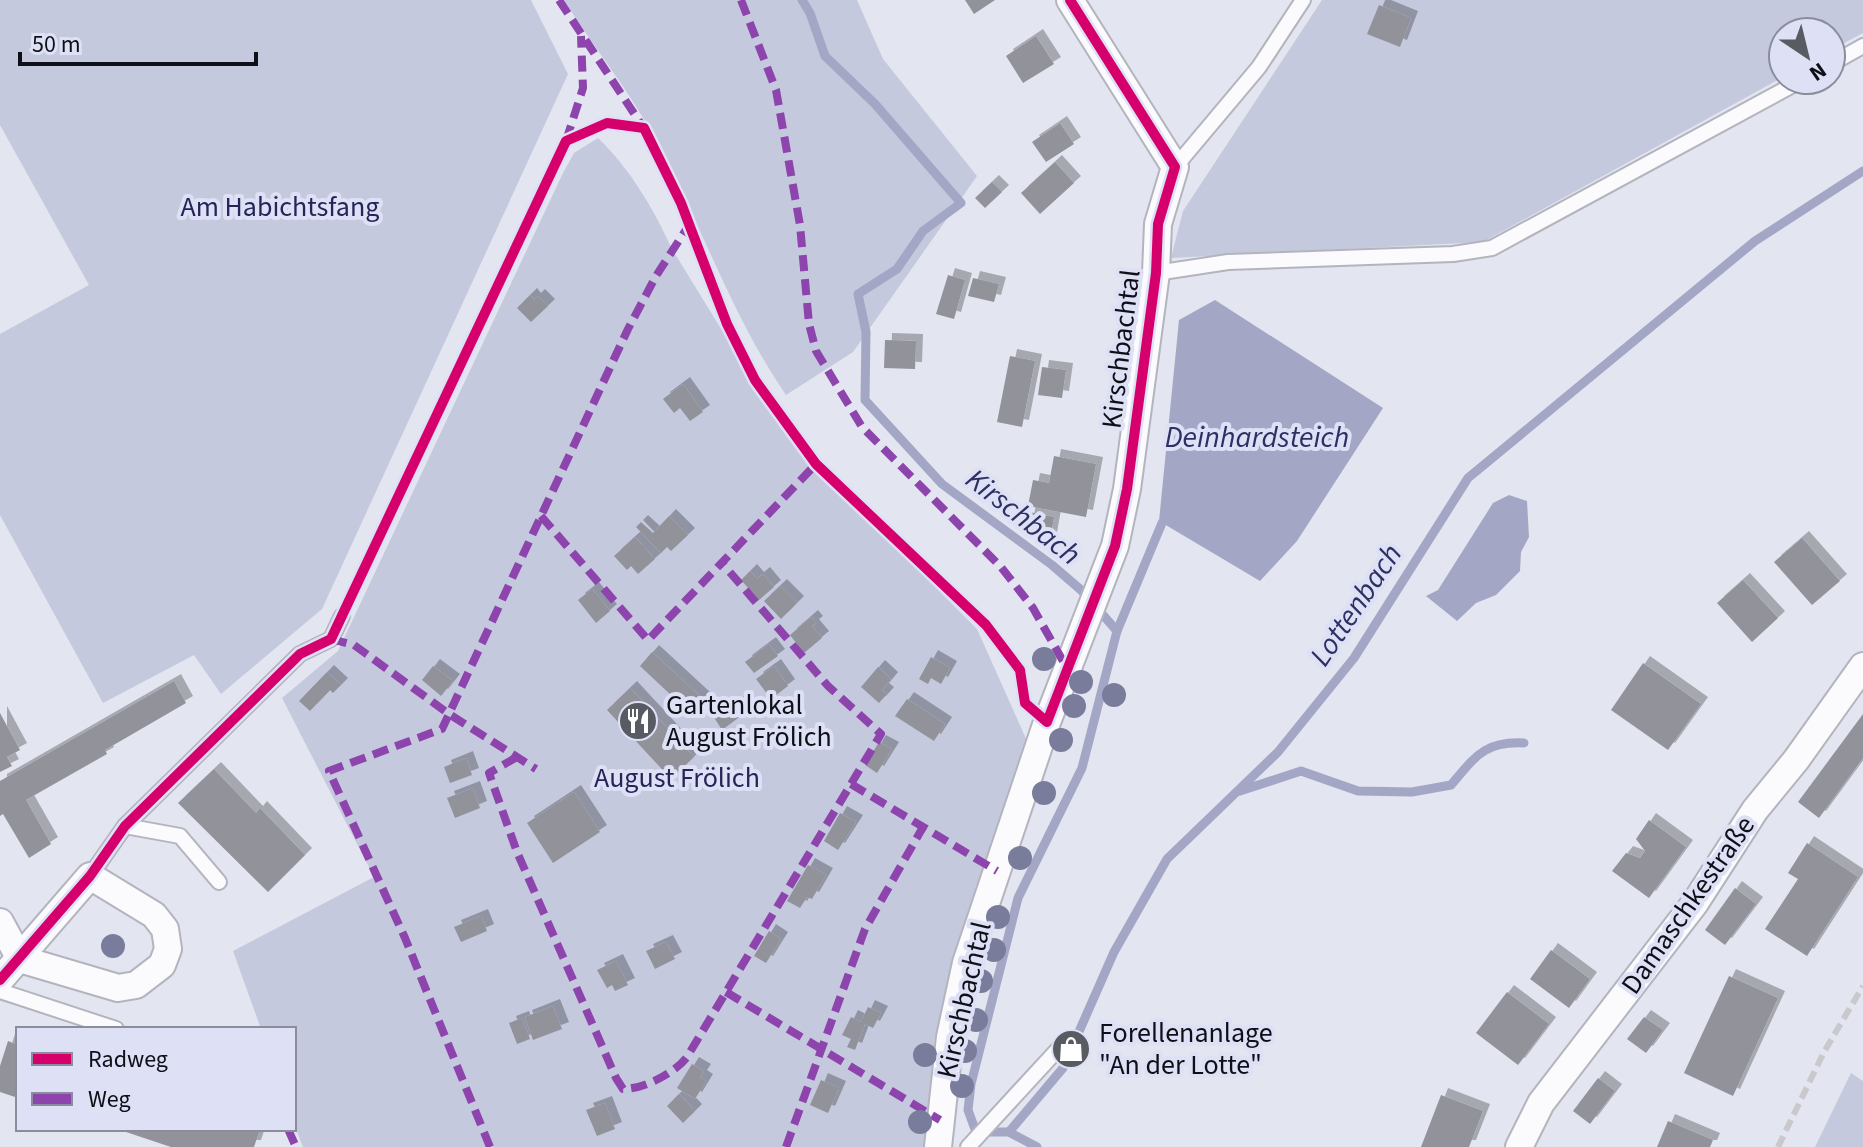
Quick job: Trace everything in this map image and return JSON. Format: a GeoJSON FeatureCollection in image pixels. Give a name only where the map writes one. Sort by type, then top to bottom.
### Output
{"type":"FeatureCollection","features":[{"type":"Feature","properties":{"kind":"street"},"geometry":{"type":"LineString","coordinates":[[1070,0],[1175,167]]}},
{"type":"Feature","properties":{"kind":"street","name":"Kirschbachtal"},"geometry":{"type":"LineString","coordinates":[[938,1147],[950,1037],[966,963],[1047,722],[1115,546],[1127,489],[1156,273],[1158,224],[1175,167]]}},
{"type":"Feature","properties":{"kind":"street","name":"Damaschkestraße"},"geometry":{"type":"LineString","coordinates":[[1519,1147],[1541,1103],[1695,903],[1755,810],[1796,760],[1863,666]]}},
{"type":"Feature","properties":{"kind":"street"},"geometry":{"type":"LineString","coordinates":[[0,922],[20,959],[118,988],[136,985],[162,965],[168,949],[165,929],[154,915],[90,876],[20,959],[0,980]]}},
{"type":"Feature","properties":{"kind":"lane"},"geometry":{"type":"LineString","coordinates":[[1175,167],[1259,67],[1303,0]]}},
{"type":"Feature","properties":{"kind":"lane"},"geometry":{"type":"LineString","coordinates":[[1156,273],[1228,262],[1453,254],[1492,248],[1772,96]]}},
{"type":"Feature","properties":{"kind":"lane"},"geometry":{"type":"LineString","coordinates":[[90,876],[125,826],[300,654],[331,639],[342,616]]}},
{"type":"Feature","properties":{"kind":"lane"},"geometry":{"type":"LineString","coordinates":[[125,826],[180,836],[219,882]]}},
{"type":"Feature","properties":{"kind":"lane"},"geometry":{"type":"LineString","coordinates":[[0,991],[110,1027]]}},
{"type":"Feature","properties":{"kind":"lane"},"geometry":{"type":"LineString","coordinates":[[968,1147],[1060,1047]]}},
{"type":"Feature","properties":{"kind":"green space","name":"Am Habichtsfang"},"geometry":{"type":"Polygon","coordinates":[[[0,0],[531,0],[568,74],[322,609],[221,694],[194,655],[103,703],[0,515],[0,334],[89,285],[0,125],[0,0]]]}},
{"type":"Feature","properties":{"kind":"green space"},"geometry":{"type":"Polygon","coordinates":[[[564,0],[857,0],[883,59],[977,176],[853,352],[786,395],[750,335],[648,125],[564,0]]]}},
{"type":"Feature","properties":{"kind":"green space"},"geometry":{"type":"Polygon","coordinates":[[[1322,0],[1863,0],[1863,33],[1847,42],[1847,16],[1767,16],[1767,86],[1483,242],[1171,258],[1183,211],[1322,0]]]}},
{"type":"Feature","properties":{"kind":"green space","name":"August Frölich"},"geometry":{"type":"Polygon","coordinates":[[[598,138],[621,163],[790,441],[977,629],[1027,741],[954,963],[935,1036],[924,1147],[303,1147],[296,1129],[296,1027],[260,1027],[233,951],[374,877],[282,698],[338,651],[574,153],[598,138]]]}},
{"type":"Feature","properties":{"kind":"green space"},"geometry":{"type":"Polygon","coordinates":[[[1851,1073],[1863,1081],[1863,1147],[1815,1147],[1851,1073]]]}},
{"type":"Feature","properties":{"kind":"water","name":"Deinhardsteich"},"geometry":{"type":"Polygon","coordinates":[[[1215,300],[1383,408],[1297,541],[1260,581],[1159,521],[1179,320],[1215,300]]]}},
{"type":"Feature","properties":{"kind":"water"},"geometry":{"type":"Polygon","coordinates":[[[1509,495],[1527,501],[1529,537],[1521,552],[1520,571],[1496,595],[1476,603],[1457,621],[1426,596],[1438,590],[1493,503],[1509,495]]]}},
{"type":"Feature","properties":{"kind":"building"},"geometry":{"type":"Polygon","coordinates":[[[965,0],[995,0],[974,14],[965,0]]]}},
{"type":"Feature","properties":{"kind":"building"},"geometry":{"type":"Polygon","coordinates":[[[1379,5],[1411,18],[1400,47],[1367,34],[1379,5]]]}},
{"type":"Feature","properties":{"kind":"building"},"geometry":{"type":"Polygon","coordinates":[[[1036,36],[1054,64],[1023,83],[1006,56],[1036,36]]]}},
{"type":"Feature","properties":{"kind":"building"},"geometry":{"type":"Polygon","coordinates":[[[1060,123],[1074,144],[1046,162],[1032,142],[1060,123]]]}},
{"type":"Feature","properties":{"kind":"building"},"geometry":{"type":"Polygon","coordinates":[[[1055,162],[1074,183],[1040,214],[1021,193],[1055,162]]]}},
{"type":"Feature","properties":{"kind":"building"},"geometry":{"type":"Polygon","coordinates":[[[992,182],[1002,192],[985,208],[975,198],[992,182]]]}},
{"type":"Feature","properties":{"kind":"building"},"geometry":{"type":"Polygon","coordinates":[[[948,275],[965,280],[954,319],[936,314],[948,275]]]}},
{"type":"Feature","properties":{"kind":"building"},"geometry":{"type":"Polygon","coordinates":[[[973,278],[999,284],[994,302],[968,296],[973,278]]]}},
{"type":"Feature","properties":{"kind":"building"},"geometry":{"type":"Polygon","coordinates":[[[530,295],[534,300],[538,296],[548,306],[531,322],[517,308],[530,295]]]}},
{"type":"Feature","properties":{"kind":"building"},"geometry":{"type":"Polygon","coordinates":[[[885,340],[916,341],[915,369],[884,368],[885,340]]]}},
{"type":"Feature","properties":{"kind":"building"},"geometry":{"type":"Polygon","coordinates":[[[1010,356],[1035,361],[1022,427],[997,422],[1010,356]]]}},
{"type":"Feature","properties":{"kind":"building"},"geometry":{"type":"Polygon","coordinates":[[[1042,367],[1066,370],[1062,398],[1038,395],[1042,367]]]}},
{"type":"Feature","properties":{"kind":"building"},"geometry":{"type":"Polygon","coordinates":[[[683,384],[703,412],[690,421],[680,408],[674,413],[663,399],[683,384]]]}},
{"type":"Feature","properties":{"kind":"building"},"geometry":{"type":"Polygon","coordinates":[[[1054,456],[1096,464],[1086,517],[1028,506],[1033,480],[1049,483],[1054,456]]]}},
{"type":"Feature","properties":{"kind":"building"},"geometry":{"type":"Polygon","coordinates":[[[1029,512],[1054,517],[1050,539],[1024,535],[1029,512]]]}},
{"type":"Feature","properties":{"kind":"building"},"geometry":{"type":"Polygon","coordinates":[[[669,516],[688,535],[671,551],[667,547],[661,553],[636,527],[641,522],[653,533],[669,516]]]}},
{"type":"Feature","properties":{"kind":"building"},"geometry":{"type":"Polygon","coordinates":[[[635,537],[655,559],[638,574],[631,566],[627,570],[614,556],[635,537]]]}},
{"type":"Feature","properties":{"kind":"building"},"geometry":{"type":"Polygon","coordinates":[[[1802,538],[1840,581],[1812,605],[1774,562],[1802,538]]]}},
{"type":"Feature","properties":{"kind":"building"},"geometry":{"type":"Polygon","coordinates":[[[750,571],[757,579],[763,574],[774,587],[759,600],[741,580],[750,571]]]}},
{"type":"Feature","properties":{"kind":"building"},"geometry":{"type":"Polygon","coordinates":[[[1743,580],[1778,618],[1752,642],[1717,603],[1743,580]]]}},
{"type":"Feature","properties":{"kind":"building"},"geometry":{"type":"Polygon","coordinates":[[[780,586],[797,603],[781,619],[764,601],[780,586]]]}},
{"type":"Feature","properties":{"kind":"building"},"geometry":{"type":"Polygon","coordinates":[[[592,589],[610,611],[596,623],[578,600],[592,589]]]}},
{"type":"Feature","properties":{"kind":"building"},"geometry":{"type":"Polygon","coordinates":[[[811,617],[816,623],[812,626],[822,638],[804,653],[790,635],[811,617]]]}},
{"type":"Feature","properties":{"kind":"building"},"geometry":{"type":"Polygon","coordinates":[[[769,644],[778,656],[754,673],[745,662],[769,644]]]}},
{"type":"Feature","properties":{"kind":"building"},"geometry":{"type":"Polygon","coordinates":[[[652,652],[703,699],[690,713],[640,666],[652,652]]]}},
{"type":"Feature","properties":{"kind":"building"},"geometry":{"type":"Polygon","coordinates":[[[931,657],[950,668],[941,684],[931,678],[928,684],[919,679],[931,657]]]}},
{"type":"Feature","properties":{"kind":"building"},"geometry":{"type":"Polygon","coordinates":[[[1643,663],[1701,704],[1668,750],[1611,710],[1643,663]]]}},
{"type":"Feature","properties":{"kind":"building"},"geometry":{"type":"Polygon","coordinates":[[[433,666],[453,681],[441,696],[422,680],[433,666]]]}},
{"type":"Feature","properties":{"kind":"building"},"geometry":{"type":"Polygon","coordinates":[[[774,666],[788,686],[771,699],[756,679],[774,666]]]}},
{"type":"Feature","properties":{"kind":"building"},"geometry":{"type":"Polygon","coordinates":[[[878,667],[891,679],[882,690],[887,694],[879,703],[861,687],[878,667]]]}},
{"type":"Feature","properties":{"kind":"building"},"geometry":{"type":"Polygon","coordinates":[[[327,672],[341,685],[333,693],[330,690],[310,711],[299,701],[327,672]]]}},
{"type":"Feature","properties":{"kind":"building"},"geometry":{"type":"Polygon","coordinates":[[[174,681],[186,703],[105,750],[107,754],[26,800],[51,844],[29,858],[3,814],[0,816],[0,781],[174,681]]]}},
{"type":"Feature","properties":{"kind":"building"},"geometry":{"type":"Polygon","coordinates":[[[630,688],[694,757],[671,779],[607,710],[630,688]]]}},
{"type":"Feature","properties":{"kind":"building"},"geometry":{"type":"Polygon","coordinates":[[[907,699],[945,724],[934,741],[895,716],[907,699]]]}},
{"type":"Feature","properties":{"kind":"building"},"geometry":{"type":"Polygon","coordinates":[[[737,703],[745,713],[722,730],[715,719],[737,703]]]}},
{"type":"Feature","properties":{"kind":"building"},"geometry":{"type":"Polygon","coordinates":[[[0,713],[20,750],[7,757],[12,766],[0,772],[0,713]]]}},
{"type":"Feature","properties":{"kind":"building"},"geometry":{"type":"Polygon","coordinates":[[[1863,714],[1863,758],[1819,818],[1798,802],[1863,714]]]}},
{"type":"Feature","properties":{"kind":"building"},"geometry":{"type":"Polygon","coordinates":[[[879,742],[892,749],[877,773],[865,765],[879,742]]]}},
{"type":"Feature","properties":{"kind":"building"},"geometry":{"type":"Polygon","coordinates":[[[466,758],[472,775],[450,783],[444,767],[466,758]]]}},
{"type":"Feature","properties":{"kind":"building"},"geometry":{"type":"Polygon","coordinates":[[[214,769],[256,813],[260,808],[305,855],[268,892],[178,803],[214,769]]]}},
{"type":"Feature","properties":{"kind":"building"},"geometry":{"type":"Polygon","coordinates":[[[473,788],[480,808],[455,818],[447,798],[473,788]]]}},
{"type":"Feature","properties":{"kind":"building"},"geometry":{"type":"Polygon","coordinates":[[[574,792],[600,832],[553,863],[527,823],[574,792]]]}},
{"type":"Feature","properties":{"kind":"building"},"geometry":{"type":"Polygon","coordinates":[[[840,813],[856,822],[838,850],[824,841],[840,813]]]}},
{"type":"Feature","properties":{"kind":"building"},"geometry":{"type":"Polygon","coordinates":[[[1649,820],[1686,847],[1649,898],[1612,871],[1626,853],[1640,858],[1645,851],[1636,839],[1649,820]]]}},
{"type":"Feature","properties":{"kind":"building"},"geometry":{"type":"Polygon","coordinates":[[[1807,843],[1858,877],[1807,956],[1765,929],[1798,879],[1788,873],[1807,843]]]}},
{"type":"Feature","properties":{"kind":"building"},"geometry":{"type":"Polygon","coordinates":[[[808,865],[826,875],[812,899],[807,897],[800,908],[787,901],[808,865]]]}},
{"type":"Feature","properties":{"kind":"building"},"geometry":{"type":"Polygon","coordinates":[[[1735,888],[1756,904],[1725,945],[1705,930],[1735,888]]]}},
{"type":"Feature","properties":{"kind":"building"},"geometry":{"type":"Polygon","coordinates":[[[481,916],[487,931],[461,942],[454,927],[481,916]]]}},
{"type":"Feature","properties":{"kind":"building"},"geometry":{"type":"Polygon","coordinates":[[[769,931],[781,939],[766,963],[754,956],[769,931]]]}},
{"type":"Feature","properties":{"kind":"building"},"geometry":{"type":"Polygon","coordinates":[[[666,942],[675,959],[655,969],[646,951],[666,942]]]}},
{"type":"Feature","properties":{"kind":"building"},"geometry":{"type":"Polygon","coordinates":[[[1551,950],[1590,979],[1569,1008],[1530,979],[1551,950]]]}},
{"type":"Feature","properties":{"kind":"building"},"geometry":{"type":"Polygon","coordinates":[[[616,961],[628,985],[615,991],[612,985],[607,988],[597,970],[616,961]]]}},
{"type":"Feature","properties":{"kind":"building"},"geometry":{"type":"Polygon","coordinates":[[[1729,976],[1778,998],[1733,1096],[1684,1073],[1729,976]]]}},
{"type":"Feature","properties":{"kind":"building"},"geometry":{"type":"Polygon","coordinates":[[[1507,992],[1549,1024],[1518,1065],[1476,1033],[1507,992]]]}},
{"type":"Feature","properties":{"kind":"building"},"geometry":{"type":"Polygon","coordinates":[[[553,1006],[562,1029],[533,1040],[525,1017],[553,1006]]]}},
{"type":"Feature","properties":{"kind":"building"},"geometry":{"type":"Polygon","coordinates":[[[868,1007],[881,1013],[873,1028],[865,1024],[855,1050],[847,1047],[851,1039],[842,1035],[851,1017],[861,1022],[868,1007]]]}},
{"type":"Feature","properties":{"kind":"building"},"geometry":{"type":"Polygon","coordinates":[[[1644,1017],[1663,1030],[1646,1053],[1627,1039],[1644,1017]]]}},
{"type":"Feature","properties":{"kind":"building"},"geometry":{"type":"Polygon","coordinates":[[[522,1018],[530,1039],[517,1044],[509,1023],[522,1018]]]}},
{"type":"Feature","properties":{"kind":"building"},"geometry":{"type":"Polygon","coordinates":[[[8,1041],[16,1044],[16,1097],[0,1092],[0,1066],[8,1041]]]}},
{"type":"Feature","properties":{"kind":"building"},"geometry":{"type":"Polygon","coordinates":[[[692,1064],[704,1071],[700,1077],[706,1081],[695,1099],[677,1088],[692,1064]]]}},
{"type":"Feature","properties":{"kind":"building"},"geometry":{"type":"Polygon","coordinates":[[[1598,1078],[1615,1091],[1590,1124],[1573,1111],[1598,1078]]]}},
{"type":"Feature","properties":{"kind":"building"},"geometry":{"type":"Polygon","coordinates":[[[821,1080],[839,1088],[828,1113],[810,1105],[821,1080]]]}},
{"type":"Feature","properties":{"kind":"building"},"geometry":{"type":"Polygon","coordinates":[[[679,1094],[695,1111],[683,1123],[667,1106],[679,1094]]]}},
{"type":"Feature","properties":{"kind":"building"},"geometry":{"type":"Polygon","coordinates":[[[1441,1095],[1483,1111],[1469,1147],[1421,1147],[1441,1095]]]}},
{"type":"Feature","properties":{"kind":"building"},"geometry":{"type":"Polygon","coordinates":[[[605,1103],[615,1129],[597,1136],[586,1110],[605,1103]]]}},
{"type":"Feature","properties":{"kind":"building"},"geometry":{"type":"Polygon","coordinates":[[[1668,1121],[1713,1140],[1710,1147],[1657,1147],[1668,1121]]]}},
{"type":"Feature","properties":{"kind":"building"},"geometry":{"type":"Polygon","coordinates":[[[123,1131],[259,1131],[254,1147],[171,1147],[123,1131]]]}},
{"type":"Feature","properties":{"kind":"waterway","name":"Kirschbach"},"geometry":{"type":"LineString","coordinates":[[802,0],[810,13],[825,56],[875,104],[961,203],[923,231],[897,269],[858,294],[866,332],[865,400],[942,484],[1052,565],[1081,590],[1117,631]]}},
{"type":"Feature","properties":{"kind":"waterway","name":"Lottenbach"},"geometry":{"type":"LineString","coordinates":[[1037,1147],[1009,1132],[1063,1068],[1114,952],[1167,859],[1278,752],[1354,658],[1468,478],[1755,241],[1863,171]]}},
{"type":"Feature","properties":{"kind":"waterway","name":"Kirschbach"},"geometry":{"type":"LineString","coordinates":[[1009,1132],[976,1132],[968,1110],[971,1084],[1018,898],[1082,768],[1117,631],[1162,523]]}},
{"type":"Feature","properties":{"kind":"waterway"},"geometry":{"type":"LineString","coordinates":[[1240,791],[1301,771],[1358,791],[1412,792],[1451,785],[1474,759],[1490,748],[1524,743]]}},
{"type":"Feature","properties":{"kind":"railway"},"geometry":{"type":"LineString","coordinates":[[1778,1147],[1824,1052],[1863,986]]}},
{"type":"Feature","properties":{"kind":"marked path"},"geometry":{"type":"LineString","coordinates":[[559,0],[645,130]]}},
{"type":"Feature","properties":{"kind":"marked path"},"geometry":{"type":"LineString","coordinates":[[741,0],[776,90],[800,225],[809,324],[816,351],[862,427],[1001,567],[1033,608],[1068,670]]}},
{"type":"Feature","properties":{"kind":"marked path"},"geometry":{"type":"LineString","coordinates":[[566,141],[583,88],[581,36]]}},
{"type":"Feature","properties":{"kind":"marked path"},"geometry":{"type":"LineString","coordinates":[[490,1147],[405,938],[329,771],[442,729],[628,329],[656,276],[689,225]]}},
{"type":"Feature","properties":{"kind":"marked path"},"geometry":{"type":"LineString","coordinates":[[541,516],[648,640],[816,464]]}},
{"type":"Feature","properties":{"kind":"marked path"},"geometry":{"type":"LineString","coordinates":[[517,757],[489,773],[517,852],[616,1078],[623,1089],[649,1083],[675,1069],[687,1057],[881,734],[828,686],[722,563]]}},
{"type":"Feature","properties":{"kind":"marked path"},"geometry":{"type":"LineString","coordinates":[[331,639],[354,645],[449,714],[536,769]]}},
{"type":"Feature","properties":{"kind":"marked path"},"geometry":{"type":"LineString","coordinates":[[851,784],[997,871]]}},
{"type":"Feature","properties":{"kind":"marked path"},"geometry":{"type":"LineString","coordinates":[[786,1147],[865,929],[923,827]]}},
{"type":"Feature","properties":{"kind":"marked path"},"geometry":{"type":"LineString","coordinates":[[726,992],[940,1120]]}},
{"type":"Feature","properties":{"kind":"marked path"},"geometry":{"type":"LineString","coordinates":[[289,1131],[296,1147]]}},
{"type":"Feature","properties":{"kind":"cycle path"},"geometry":{"type":"LineString","coordinates":[[0,980],[90,876],[125,826],[300,654],[331,639],[566,141],[607,123],[644,128],[681,203],[727,324],[755,380],[816,464],[986,625],[1020,670],[1025,703],[1047,722],[1115,546],[1127,489],[1156,273],[1158,224],[1175,167],[1070,0]]}},
{"type":"Feature","properties":{"kind":"place","name":"Gartenlokal August Frölich"},"geometry":{"type":"Point","coordinates":[638,721]}},
{"type":"Feature","properties":{"kind":"place","name":"Forellenanlage \"An der Lotte\""},"geometry":{"type":"Point","coordinates":[1071,1049]}}]}
